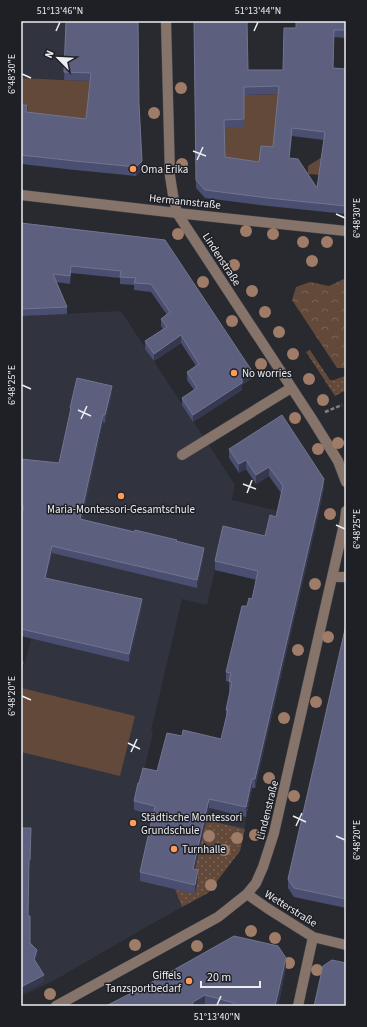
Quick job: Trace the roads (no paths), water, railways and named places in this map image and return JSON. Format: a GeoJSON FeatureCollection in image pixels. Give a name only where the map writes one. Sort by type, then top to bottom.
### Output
{"type":"FeatureCollection","features":[{"type":"Feature","properties":{"kind":"street","name":"Lindenstraße"},"geometry":{"type":"LineString","coordinates":[[166,21],[170,176],[177,213],[312,419],[338,461],[346,482]]}},
{"type":"Feature","properties":{"kind":"street","name":"Hermannstraße"},"geometry":{"type":"LineString","coordinates":[[21,194],[177,213],[346,231]]}},
{"type":"Feature","properties":{"kind":"street"},"geometry":{"type":"LineString","coordinates":[[182,455],[291,388]]}},
{"type":"Feature","properties":{"kind":"street","name":"Lindenstraße"},"geometry":{"type":"LineString","coordinates":[[56,1006],[218,917],[247,894],[259,878],[274,832],[346,511]]}},
{"type":"Feature","properties":{"kind":"street"},"geometry":{"type":"LineString","coordinates":[[332,577],[346,577]]}},
{"type":"Feature","properties":{"kind":"street","name":"Wetterstraße"},"geometry":{"type":"LineString","coordinates":[[247,894],[313,936],[346,945]]}},
{"type":"Feature","properties":{"kind":"street"},"geometry":{"type":"LineString","coordinates":[[298,1006],[313,936]]}},
{"type":"Feature","properties":{"kind":"place","name":"Oma Erika"},"geometry":{"type":"Point","coordinates":[133,169]}},
{"type":"Feature","properties":{"kind":"place","name":"No worries"},"geometry":{"type":"Point","coordinates":[234,373]}},
{"type":"Feature","properties":{"kind":"place","name":"Maria-Montessori-Gesamtschule"},"geometry":{"type":"Point","coordinates":[121,496]}},
{"type":"Feature","properties":{"kind":"place","name":"Städtische Montessori Grundschule"},"geometry":{"type":"Point","coordinates":[133,823]}},
{"type":"Feature","properties":{"kind":"place","name":"Turnhalle"},"geometry":{"type":"Point","coordinates":[174,849]}},
{"type":"Feature","properties":{"kind":"place","name":"Giffels Tanzsportbedarf"},"geometry":{"type":"Point","coordinates":[189,981]}}]}
